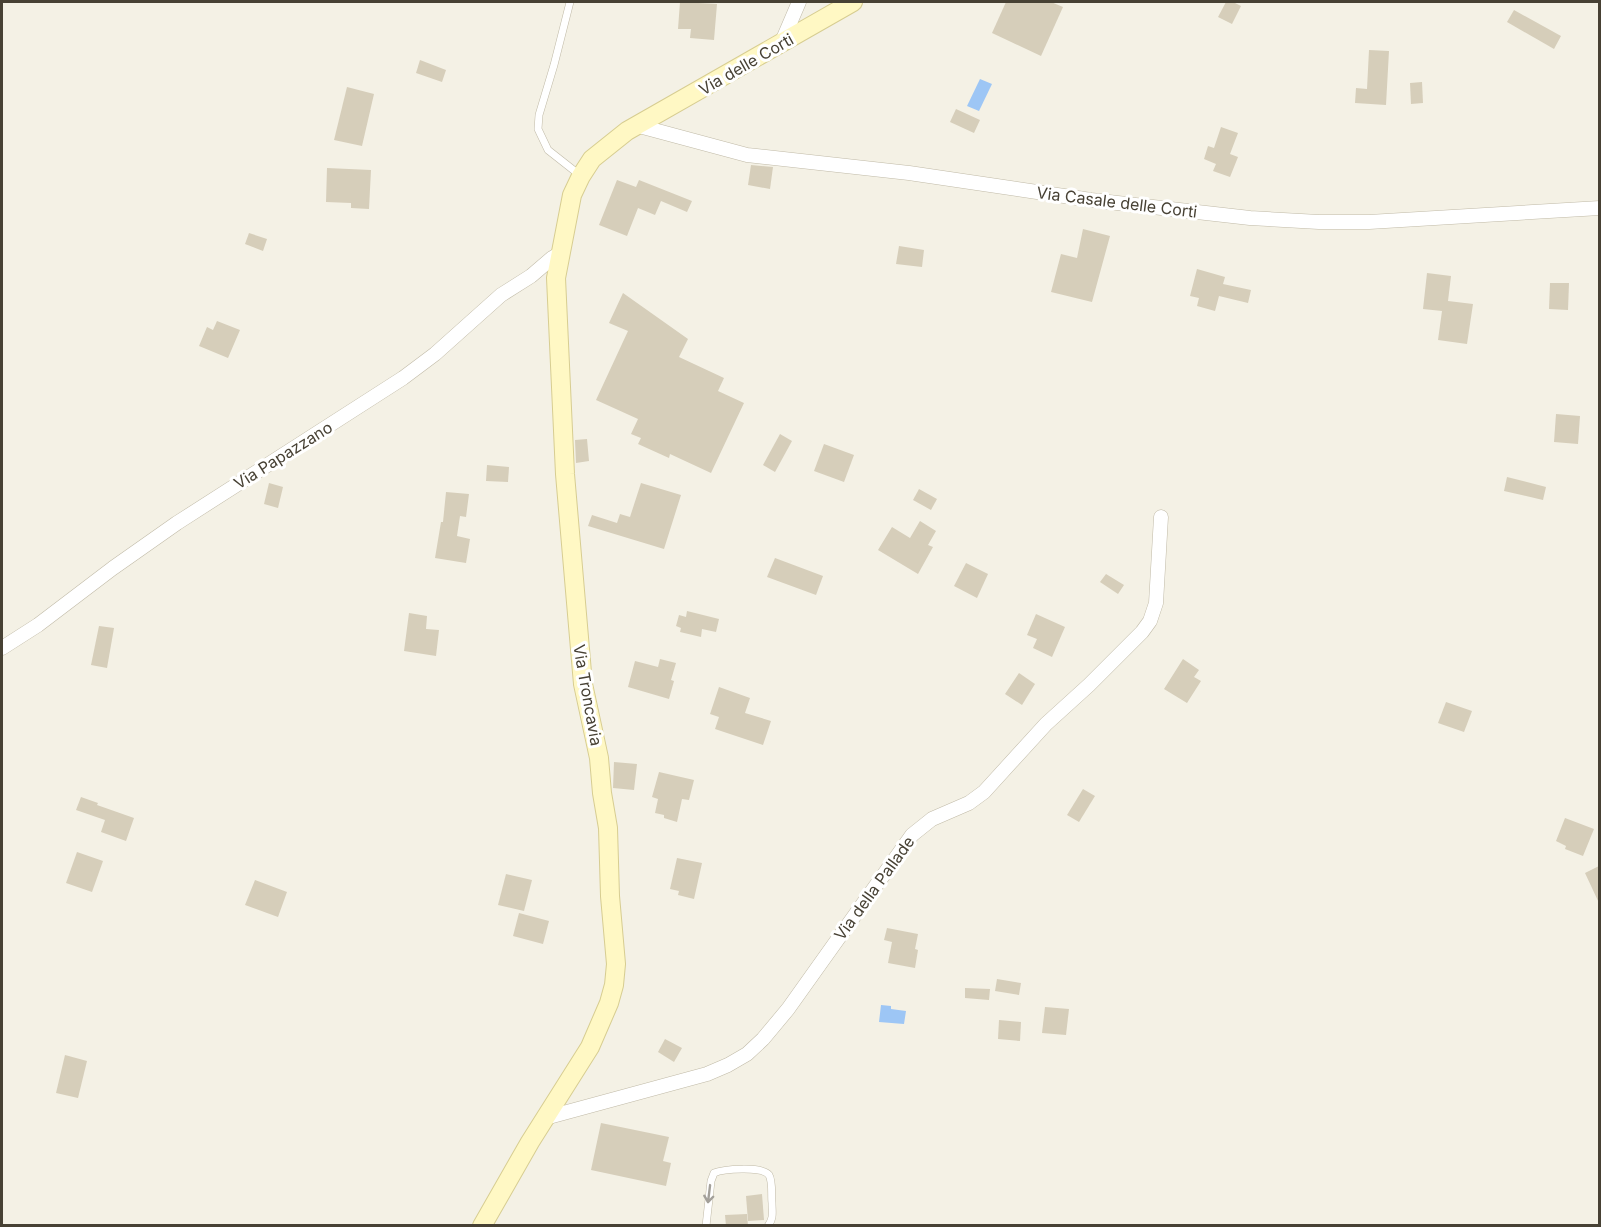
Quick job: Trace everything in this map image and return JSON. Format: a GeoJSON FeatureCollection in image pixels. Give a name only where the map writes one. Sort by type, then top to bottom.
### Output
{"type":"FeatureCollection","features":[{"type":"Feature","properties":{"kind":"street"},"geometry":{"type":"LineString","coordinates":[[781,44],[799,2]]}},
{"type":"Feature","properties":{"kind":"street","name":"Via delle Corti"},"geometry":{"type":"LineString","coordinates":[[639,126],[853,2]]}},
{"type":"Feature","properties":{"kind":"street","name":"Via Troncavia"},"geometry":{"type":"LineString","coordinates":[[482,1226],[545,1118],[590,1047],[609,1003],[614,985],[616,964],[610,896],[608,828],[599,758],[583,684],[580,656],[562,417],[556,278],[559,254],[573,195],[581,176],[592,159],[622,135],[639,126]]}},
{"type":"Feature","properties":{"kind":"street","name":"Via Casale delle Corti"},"geometry":{"type":"LineString","coordinates":[[639,126],[747,155],[909,173],[1091,200],[1256,219],[1369,222],[1599,208]]}},
{"type":"Feature","properties":{"kind":"street","name":"Via Papazzano"},"geometry":{"type":"LineString","coordinates":[[2,648],[29,631],[177,523],[408,374],[456,337],[495,300],[559,254]]}},
{"type":"Feature","properties":{"kind":"street","name":"Via della Pallade"},"geometry":{"type":"LineString","coordinates":[[545,1118],[707,1074],[738,1060],[759,1043],[788,1009],[900,849],[916,831],[932,819],[958,809],[979,796],[1046,724],[1142,632],[1150,621],[1156,603],[1161,517]]}},
{"type":"Feature","properties":{"kind":"lane"},"geometry":{"type":"LineString","coordinates":[[570,2],[539,115],[538,129],[548,150],[581,176]]}},
{"type":"Feature","properties":{"kind":"lane"},"geometry":{"type":"LineString","coordinates":[[706,1226],[714,1173],[756,1169],[765,1172],[771,1179],[772,1219],[768,1226]]}},
{"type":"Feature","properties":{"kind":"water"},"geometry":{"type":"Polygon","coordinates":[[[980,79],[992,84],[979,111],[967,106],[980,79]]]}},
{"type":"Feature","properties":{"kind":"water"},"geometry":{"type":"Polygon","coordinates":[[[881,1005],[906,1011],[904,1024],[879,1022],[881,1005]]]}},
{"type":"Feature","properties":{"kind":"building"},"geometry":{"type":"Polygon","coordinates":[[[680,2],[717,4],[714,40],[690,38],[691,29],[678,29],[680,2]]]}},
{"type":"Feature","properties":{"kind":"building"},"geometry":{"type":"Polygon","coordinates":[[[1006,2],[1051,2],[1063,7],[1041,56],[992,33],[1006,2]]]}},
{"type":"Feature","properties":{"kind":"building"},"geometry":{"type":"Polygon","coordinates":[[[1226,2],[1233,2],[1241,6],[1232,24],[1218,17],[1226,2]]]}},
{"type":"Feature","properties":{"kind":"building"},"geometry":{"type":"Polygon","coordinates":[[[1514,10],[1561,36],[1554,49],[1507,22],[1514,10]]]}},
{"type":"Feature","properties":{"kind":"building"},"geometry":{"type":"Polygon","coordinates":[[[1369,50],[1389,51],[1386,105],[1355,103],[1356,88],[1367,89],[1369,50]]]}},
{"type":"Feature","properties":{"kind":"building"},"geometry":{"type":"Polygon","coordinates":[[[420,60],[446,70],[442,82],[416,73],[420,60]]]}},
{"type":"Feature","properties":{"kind":"building"},"geometry":{"type":"Polygon","coordinates":[[[1422,82],[1423,103],[1411,104],[1410,83],[1422,82]]]}},
{"type":"Feature","properties":{"kind":"building"},"geometry":{"type":"Polygon","coordinates":[[[347,87],[374,94],[362,146],[334,140],[347,87]]]}},
{"type":"Feature","properties":{"kind":"building"},"geometry":{"type":"Polygon","coordinates":[[[956,109],[980,120],[974,133],[950,122],[956,109]]]}},
{"type":"Feature","properties":{"kind":"building"},"geometry":{"type":"Polygon","coordinates":[[[1221,127],[1238,133],[1230,154],[1238,157],[1230,177],[1213,171],[1216,164],[1204,159],[1208,146],[1214,148],[1221,127]]]}},
{"type":"Feature","properties":{"kind":"building"},"geometry":{"type":"Polygon","coordinates":[[[751,165],[773,167],[770,189],[748,185],[751,165]]]}},
{"type":"Feature","properties":{"kind":"building"},"geometry":{"type":"Polygon","coordinates":[[[327,168],[371,170],[369,209],[351,208],[351,203],[326,202],[327,168]]]}},
{"type":"Feature","properties":{"kind":"building"},"geometry":{"type":"Polygon","coordinates":[[[617,180],[636,187],[639,180],[692,201],[687,212],[661,201],[655,215],[638,208],[627,236],[599,225],[617,180]]]}},
{"type":"Feature","properties":{"kind":"building"},"geometry":{"type":"Polygon","coordinates":[[[1083,229],[1110,236],[1092,302],[1051,292],[1061,254],[1077,258],[1083,229]]]}},
{"type":"Feature","properties":{"kind":"building"},"geometry":{"type":"Polygon","coordinates":[[[249,233],[267,239],[263,251],[245,244],[249,233]]]}},
{"type":"Feature","properties":{"kind":"building"},"geometry":{"type":"Polygon","coordinates":[[[899,246],[924,250],[922,267],[896,264],[899,246]]]}},
{"type":"Feature","properties":{"kind":"building"},"geometry":{"type":"Polygon","coordinates":[[[1197,269],[1225,277],[1223,284],[1251,290],[1248,303],[1219,296],[1215,311],[1197,306],[1199,298],[1190,296],[1197,269]]]}},
{"type":"Feature","properties":{"kind":"building"},"geometry":{"type":"Polygon","coordinates":[[[1427,273],[1451,276],[1448,301],[1473,304],[1467,344],[1438,340],[1442,311],[1423,309],[1427,273]]]}},
{"type":"Feature","properties":{"kind":"building"},"geometry":{"type":"Polygon","coordinates":[[[1550,283],[1569,283],[1568,310],[1549,309],[1550,283]]]}},
{"type":"Feature","properties":{"kind":"building"},"geometry":{"type":"Polygon","coordinates":[[[623,293],[688,339],[679,357],[724,378],[718,391],[744,403],[711,473],[670,454],[669,458],[638,444],[641,438],[631,434],[638,419],[596,400],[628,331],[609,323],[623,293]]]}},
{"type":"Feature","properties":{"kind":"building"},"geometry":{"type":"Polygon","coordinates":[[[217,321],[240,330],[228,358],[199,346],[207,327],[213,330],[217,321]]]}},
{"type":"Feature","properties":{"kind":"building"},"geometry":{"type":"Polygon","coordinates":[[[1556,414],[1580,416],[1578,444],[1554,442],[1556,414]]]}},
{"type":"Feature","properties":{"kind":"building"},"geometry":{"type":"Polygon","coordinates":[[[780,434],[792,441],[775,472],[763,465],[780,434]]]}},
{"type":"Feature","properties":{"kind":"building"},"geometry":{"type":"Polygon","coordinates":[[[587,439],[589,461],[576,463],[575,440],[587,439]]]}},
{"type":"Feature","properties":{"kind":"building"},"geometry":{"type":"Polygon","coordinates":[[[824,444],[854,455],[844,482],[814,471],[824,444]]]}},
{"type":"Feature","properties":{"kind":"building"},"geometry":{"type":"Polygon","coordinates":[[[487,465],[509,467],[508,482],[486,481],[487,465]]]}},
{"type":"Feature","properties":{"kind":"building"},"geometry":{"type":"Polygon","coordinates":[[[1507,477],[1546,487],[1543,500],[1504,491],[1507,477]]]}},
{"type":"Feature","properties":{"kind":"building"},"geometry":{"type":"Polygon","coordinates":[[[269,483],[283,487],[278,508],[264,504],[269,483]]]}},
{"type":"Feature","properties":{"kind":"building"},"geometry":{"type":"Polygon","coordinates":[[[641,483],[681,495],[664,549],[588,526],[592,515],[617,523],[620,514],[630,517],[641,483]]]}},
{"type":"Feature","properties":{"kind":"building"},"geometry":{"type":"Polygon","coordinates":[[[919,489],[937,499],[931,510],[913,500],[919,489]]]}},
{"type":"Feature","properties":{"kind":"building"},"geometry":{"type":"Polygon","coordinates":[[[446,492],[469,494],[466,517],[460,516],[457,536],[470,539],[466,563],[435,558],[441,522],[443,522],[446,492]]]}},
{"type":"Feature","properties":{"kind":"building"},"geometry":{"type":"Polygon","coordinates":[[[920,521],[936,531],[928,545],[933,547],[918,574],[878,550],[892,527],[910,538],[920,521]]]}},
{"type":"Feature","properties":{"kind":"building"},"geometry":{"type":"Polygon","coordinates":[[[775,558],[823,576],[816,595],[767,577],[775,558]]]}},
{"type":"Feature","properties":{"kind":"building"},"geometry":{"type":"Polygon","coordinates":[[[966,563],[988,574],[977,598],[954,586],[966,563]]]}},
{"type":"Feature","properties":{"kind":"building"},"geometry":{"type":"Polygon","coordinates":[[[1106,574],[1124,585],[1118,594],[1100,582],[1106,574]]]}},
{"type":"Feature","properties":{"kind":"building"},"geometry":{"type":"Polygon","coordinates":[[[687,611],[719,619],[716,632],[702,629],[701,637],[680,632],[681,628],[676,626],[679,615],[686,617],[687,611]]]}},
{"type":"Feature","properties":{"kind":"building"},"geometry":{"type":"Polygon","coordinates":[[[409,613],[427,616],[426,629],[439,630],[436,656],[404,651],[409,613]]]}},
{"type":"Feature","properties":{"kind":"building"},"geometry":{"type":"Polygon","coordinates":[[[1036,614],[1065,627],[1052,657],[1033,648],[1037,639],[1027,635],[1036,614]]]}},
{"type":"Feature","properties":{"kind":"building"},"geometry":{"type":"Polygon","coordinates":[[[99,626],[114,628],[107,668],[91,665],[99,626]]]}},
{"type":"Feature","properties":{"kind":"building"},"geometry":{"type":"Polygon","coordinates":[[[660,659],[676,663],[669,699],[628,687],[635,661],[658,667],[660,659]]]}},
{"type":"Feature","properties":{"kind":"building"},"geometry":{"type":"Polygon","coordinates":[[[1183,659],[1199,670],[1194,677],[1201,681],[1187,703],[1164,689],[1183,659]]]}},
{"type":"Feature","properties":{"kind":"building"},"geometry":{"type":"Polygon","coordinates":[[[1019,673],[1035,684],[1022,705],[1005,694],[1019,673]]]}},
{"type":"Feature","properties":{"kind":"building"},"geometry":{"type":"Polygon","coordinates":[[[719,687],[750,698],[745,713],[771,721],[763,745],[715,729],[719,717],[710,714],[719,687]]]}},
{"type":"Feature","properties":{"kind":"building"},"geometry":{"type":"Polygon","coordinates":[[[1446,702],[1472,711],[1464,732],[1438,723],[1446,702]]]}},
{"type":"Feature","properties":{"kind":"building"},"geometry":{"type":"Polygon","coordinates":[[[614,762],[637,764],[634,790],[613,788],[614,762]]]}},
{"type":"Feature","properties":{"kind":"building"},"geometry":{"type":"Polygon","coordinates":[[[659,772],[694,780],[689,800],[682,799],[677,822],[655,813],[658,799],[652,797],[659,772]]]}},
{"type":"Feature","properties":{"kind":"building"},"geometry":{"type":"Polygon","coordinates":[[[1083,789],[1095,796],[1079,822],[1067,815],[1083,789]]]}},
{"type":"Feature","properties":{"kind":"building"},"geometry":{"type":"Polygon","coordinates":[[[81,797],[134,818],[126,841],[101,832],[105,820],[76,810],[81,797]]]}},
{"type":"Feature","properties":{"kind":"building"},"geometry":{"type":"Polygon","coordinates":[[[1565,818],[1594,829],[1583,856],[1565,849],[1566,846],[1556,841],[1565,818]]]}},
{"type":"Feature","properties":{"kind":"building"},"geometry":{"type":"Polygon","coordinates":[[[77,852],[103,861],[92,892],[66,883],[77,852]]]}},
{"type":"Feature","properties":{"kind":"building"},"geometry":{"type":"Polygon","coordinates":[[[677,858],[702,863],[694,899],[678,895],[679,891],[670,889],[677,858]]]}},
{"type":"Feature","properties":{"kind":"building"},"geometry":{"type":"Polygon","coordinates":[[[1599,866],[1599,903],[1585,873],[1599,866]]]}},
{"type":"Feature","properties":{"kind":"building"},"geometry":{"type":"Polygon","coordinates":[[[506,874],[532,880],[524,911],[498,905],[506,874]]]}},
{"type":"Feature","properties":{"kind":"building"},"geometry":{"type":"Polygon","coordinates":[[[255,880],[287,892],[278,917],[245,905],[255,880]]]}},
{"type":"Feature","properties":{"kind":"building"},"geometry":{"type":"Polygon","coordinates":[[[519,913],[549,921],[543,944],[513,936],[519,913]]]}},
{"type":"Feature","properties":{"kind":"building"},"geometry":{"type":"Polygon","coordinates":[[[887,928],[918,934],[915,968],[888,963],[892,942],[884,940],[887,928]]]}},
{"type":"Feature","properties":{"kind":"building"},"geometry":{"type":"Polygon","coordinates":[[[997,979],[1021,983],[1019,995],[995,991],[997,979]]]}},
{"type":"Feature","properties":{"kind":"building"},"geometry":{"type":"Polygon","coordinates":[[[965,988],[990,989],[989,1000],[965,998],[965,988]]]}},
{"type":"Feature","properties":{"kind":"building"},"geometry":{"type":"Polygon","coordinates":[[[1045,1007],[1069,1009],[1066,1035],[1042,1033],[1045,1007]]]}},
{"type":"Feature","properties":{"kind":"building"},"geometry":{"type":"Polygon","coordinates":[[[999,1020],[1021,1022],[1020,1041],[998,1039],[999,1020]]]}},
{"type":"Feature","properties":{"kind":"building"},"geometry":{"type":"Polygon","coordinates":[[[665,1039],[682,1048],[674,1062],[658,1052],[665,1039]]]}},
{"type":"Feature","properties":{"kind":"building"},"geometry":{"type":"Polygon","coordinates":[[[65,1055],[87,1061],[78,1098],[56,1093],[65,1055]]]}},
{"type":"Feature","properties":{"kind":"building"},"geometry":{"type":"Polygon","coordinates":[[[601,1123],[669,1137],[663,1161],[671,1163],[666,1186],[591,1170],[601,1123]]]}},
{"type":"Feature","properties":{"kind":"building"},"geometry":{"type":"Polygon","coordinates":[[[762,1194],[764,1220],[748,1221],[746,1196],[762,1194]]]}},
{"type":"Feature","properties":{"kind":"building"},"geometry":{"type":"Polygon","coordinates":[[[747,1214],[748,1226],[726,1226],[725,1215],[747,1214]]]}}]}
